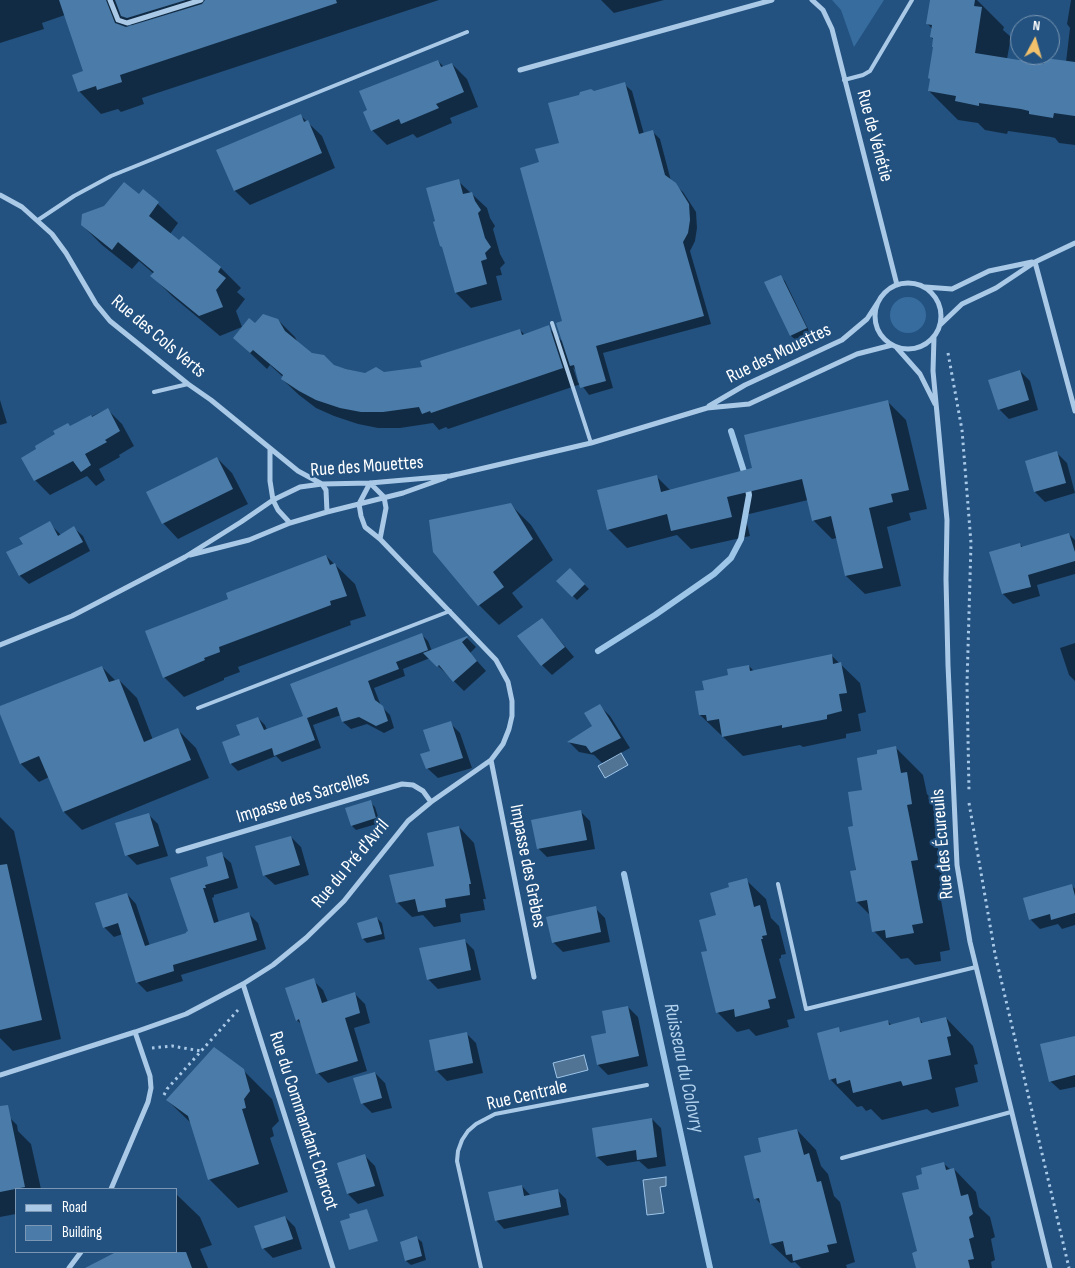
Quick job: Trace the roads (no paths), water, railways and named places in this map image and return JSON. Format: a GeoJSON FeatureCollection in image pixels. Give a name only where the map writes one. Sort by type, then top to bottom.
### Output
{"type":"FeatureCollection","features":[{"type":"Feature","properties":{"kind":"street"},"geometry":{"type":"LineString","coordinates":[[110,0],[118,20],[127,23],[201,0]]}},
{"type":"Feature","properties":{"kind":"street"},"geometry":{"type":"LineString","coordinates":[[520,70],[772,0]]}},
{"type":"Feature","properties":{"kind":"street","name":"Rue de Vénétie"},"geometry":{"type":"LineString","coordinates":[[812,0],[819,5],[829,21],[897,285]]}},
{"type":"Feature","properties":{"kind":"street","name":"Rue des Cols Verts"},"geometry":{"type":"LineString","coordinates":[[0,195],[22,207],[52,234],[66,253],[96,304],[110,321],[298,471],[322,484]]}},
{"type":"Feature","properties":{"kind":"street"},"geometry":{"type":"LineString","coordinates":[[940,325],[962,304],[996,288],[1035,262],[1075,243]]}},
{"type":"Feature","properties":{"kind":"street"},"geometry":{"type":"LineString","coordinates":[[924,287],[937,300],[941,312],[940,325],[936,335],[929,342],[917,348],[910,349],[894,346],[882,337],[877,327],[876,310],[880,299],[887,291],[897,285],[908,283],[924,287],[952,289],[989,271],[1035,262]]}},
{"type":"Feature","properties":{"kind":"street"},"geometry":{"type":"LineString","coordinates":[[1035,262],[1075,411]]}},
{"type":"Feature","properties":{"kind":"street","name":"Rue des Mouettes"},"geometry":{"type":"LineString","coordinates":[[707,408],[740,388],[842,340],[867,319],[880,299]]}},
{"type":"Feature","properties":{"kind":"street","name":"Rue des Écureuils"},"geometry":{"type":"LineString","coordinates":[[936,335],[933,371],[939,451],[947,520],[948,666],[957,865],[970,942],[1050,1268]]}},
{"type":"Feature","properties":{"kind":"street","name":"Rue des Mouettes"},"geometry":{"type":"LineString","coordinates":[[185,557],[249,540],[290,523],[402,493],[450,476],[591,443],[707,408],[748,404],[856,354],[894,346]]}},
{"type":"Feature","properties":{"kind":"street","name":"Rue des Écureuils"},"geometry":{"type":"LineString","coordinates":[[894,346],[920,374],[937,407]]}},
{"type":"Feature","properties":{"kind":"street"},"geometry":{"type":"LineString","coordinates":[[270,448],[270,481],[273,500],[278,510],[290,523]]}},
{"type":"Feature","properties":{"kind":"street","name":"Rue des Mouettes"},"geometry":{"type":"LineString","coordinates":[[0,645],[72,616],[185,557],[273,500],[300,487],[450,476]]}},
{"type":"Feature","properties":{"kind":"street"},"geometry":{"type":"LineString","coordinates":[[359,504],[370,483],[384,497],[386,508],[380,539]]}},
{"type":"Feature","properties":{"kind":"street"},"geometry":{"type":"LineString","coordinates":[[322,484],[326,490],[327,512]]}},
{"type":"Feature","properties":{"kind":"street","name":"Rue du Pré d'Avril"},"geometry":{"type":"LineString","coordinates":[[0,1074],[186,1014],[273,966],[344,902],[408,821],[431,802],[491,760],[503,744],[512,716],[512,701],[508,682],[496,660],[380,539],[365,527],[359,504]]}},
{"type":"Feature","properties":{"kind":"street","name":"Impasse des Grèbes"},"geometry":{"type":"LineString","coordinates":[[491,760],[534,977]]}},
{"type":"Feature","properties":{"kind":"street","name":"Impasse des Sarcelles"},"geometry":{"type":"LineString","coordinates":[[178,851],[402,784],[413,785],[423,791],[431,802]]}},
{"type":"Feature","properties":{"kind":"street","name":"Rue du Commandant Charcot"},"geometry":{"type":"LineString","coordinates":[[243,984],[333,1268]]}},
{"type":"Feature","properties":{"kind":"street"},"geometry":{"type":"LineString","coordinates":[[111,1188],[148,1102],[151,1088],[150,1076],[135,1032]]}},
{"type":"Feature","properties":{"kind":"street"},"geometry":{"type":"LineString","coordinates":[[69,1268],[80,1253]]}},
{"type":"Feature","properties":{"kind":"lane"},"geometry":{"type":"LineString","coordinates":[[844,80],[870,71],[912,0]]}},
{"type":"Feature","properties":{"kind":"lane"},"geometry":{"type":"LineString","coordinates":[[38,220],[74,196],[111,176],[467,32]]}},
{"type":"Feature","properties":{"kind":"lane"},"geometry":{"type":"LineString","coordinates":[[552,323],[591,443]]}},
{"type":"Feature","properties":{"kind":"lane"},"geometry":{"type":"LineString","coordinates":[[154,392],[188,384]]}},
{"type":"Feature","properties":{"kind":"lane"},"geometry":{"type":"LineString","coordinates":[[198,708],[450,611]]}},
{"type":"Feature","properties":{"kind":"lane"},"geometry":{"type":"LineString","coordinates":[[778,884],[806,1009],[976,967]]}},
{"type":"Feature","properties":{"kind":"lane","name":"Rue Centrale"},"geometry":{"type":"LineString","coordinates":[[481,1268],[457,1162],[458,1151],[468,1131],[494,1114],[647,1085]]}},
{"type":"Feature","properties":{"kind":"lane"},"geometry":{"type":"LineString","coordinates":[[842,1158],[1011,1112]]}},
{"type":"Feature","properties":{"kind":"waterway"},"geometry":{"type":"LineString","coordinates":[[598,651],[655,615],[714,574],[731,558],[741,539],[749,495],[746,478],[731,431]]}},
{"type":"Feature","properties":{"kind":"waterway","name":"Ruisseau du Colovry"},"geometry":{"type":"LineString","coordinates":[[624,874],[710,1268]]}}]}
